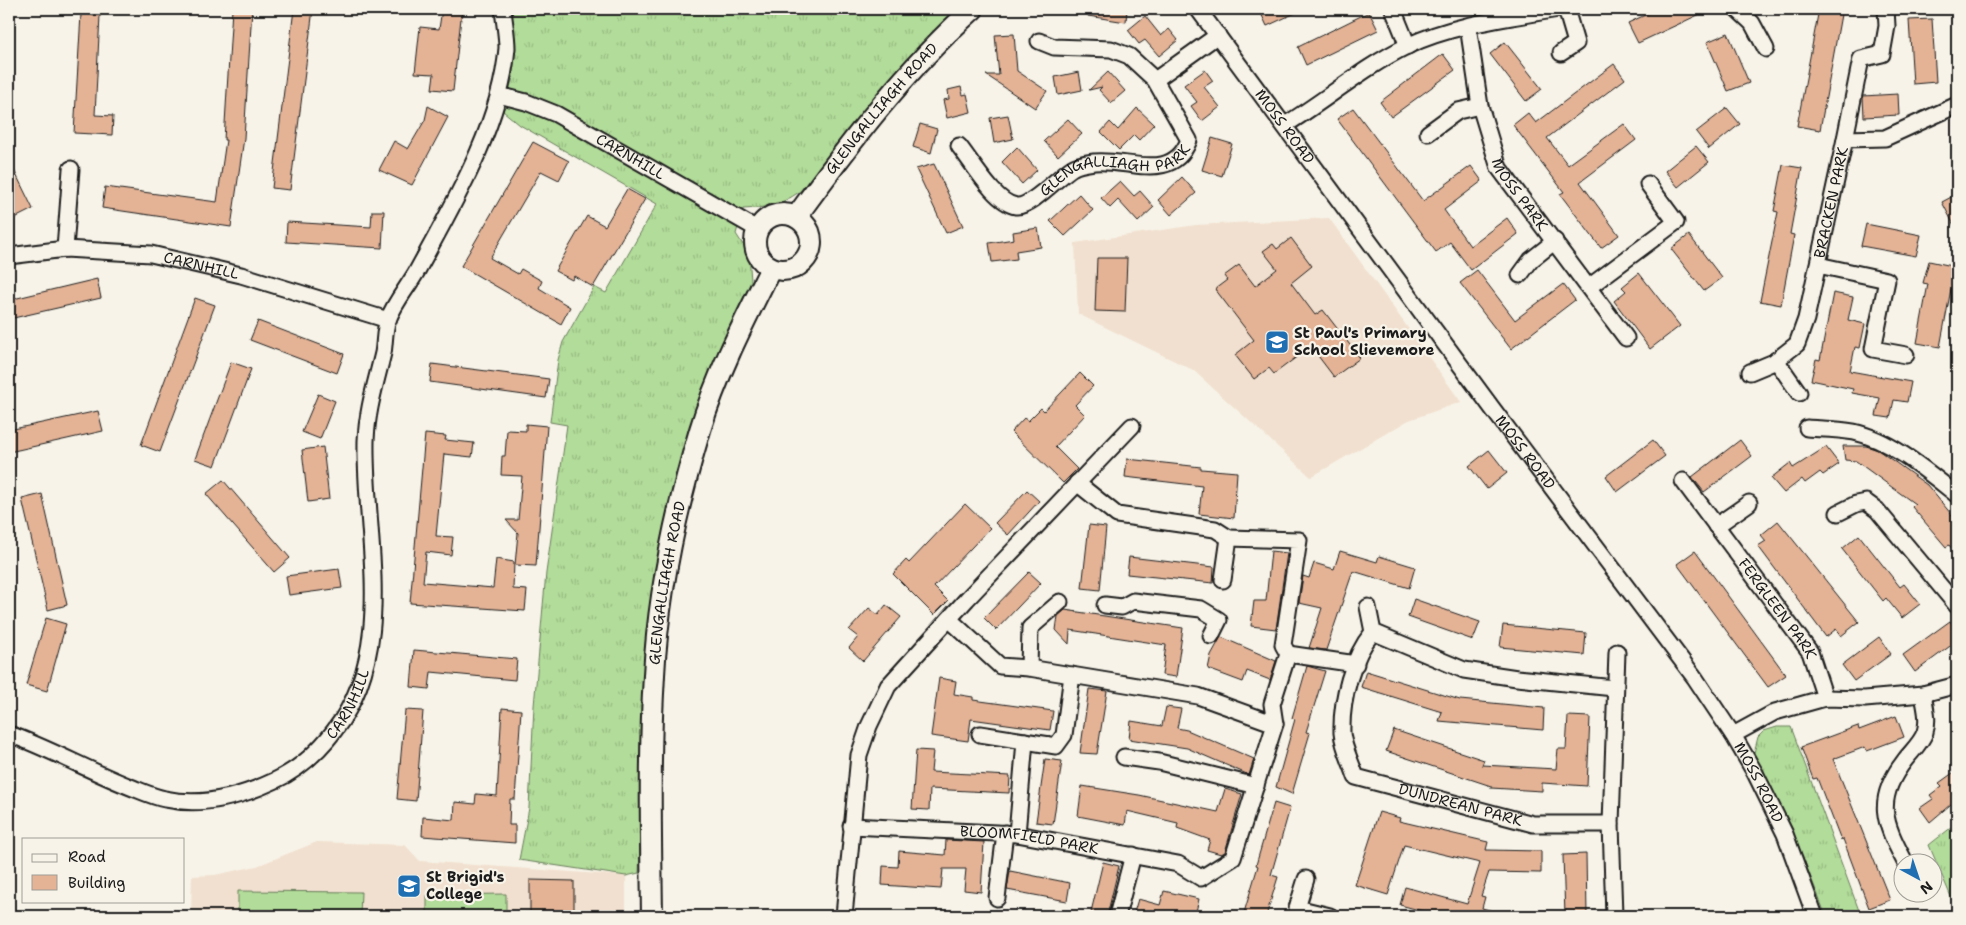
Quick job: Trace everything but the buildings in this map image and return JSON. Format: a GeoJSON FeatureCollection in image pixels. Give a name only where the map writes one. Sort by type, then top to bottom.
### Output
{"type":"FeatureCollection","features":[{"type":"Feature","properties":{"kind":"main road","name":"GLENGALLIAGH ROAD"},"geometry":{"type":"LineString","coordinates":[[796,217],[875,112],[939,40],[973,9]]}},
{"type":"Feature","properties":{"kind":"main road"},"geometry":{"type":"LineString","coordinates":[[788,214],[796,217],[809,230],[811,248],[807,257],[794,268],[779,270],[771,268],[757,255],[754,246],[757,229],[771,216],[788,214]]}},
{"type":"Feature","properties":{"kind":"main road","name":"GLENGALLIAGH ROAD"},"geometry":{"type":"LineString","coordinates":[[652,916],[654,674],[668,564],[684,489],[701,428],[730,355],[771,268]]}},
{"type":"Feature","properties":{"kind":"street","name":"CARNHILL"},"geometry":{"type":"LineString","coordinates":[[9,734],[105,778],[162,799],[183,802],[220,800],[253,791],[284,777],[324,744],[344,718],[355,697],[367,662],[373,598],[366,443],[368,409],[383,352],[388,320],[415,275],[470,168],[499,96],[507,46],[503,9]]}},
{"type":"Feature","properties":{"kind":"street","name":"MOSS ROAD"},"geometry":{"type":"LineString","coordinates":[[1198,9],[1492,408],[1695,678],[1734,735],[1785,834],[1815,916]]}},
{"type":"Feature","properties":{"kind":"street"},"geometry":{"type":"LineString","coordinates":[[1394,9],[1408,46]]}},
{"type":"Feature","properties":{"kind":"street"},"geometry":{"type":"LineString","coordinates":[[1285,125],[1320,104],[1386,57],[1408,46],[1437,34],[1468,26],[1559,9]]}},
{"type":"Feature","properties":{"kind":"street"},"geometry":{"type":"LineString","coordinates":[[1561,53],[1576,43],[1566,9]]}},
{"type":"Feature","properties":{"kind":"street"},"geometry":{"type":"LineString","coordinates":[[1737,9],[1752,22],[1766,48]]}},
{"type":"Feature","properties":{"kind":"street","name":"BRACKEN PARK"},"geometry":{"type":"LineString","coordinates":[[1750,372],[1776,360],[1797,344],[1806,319],[1861,59],[1882,54],[1887,26],[1886,9]]}},
{"type":"Feature","properties":{"kind":"street","name":"MOSS PARK"},"geometry":{"type":"LineString","coordinates":[[1468,26],[1480,106],[1499,168],[1626,338]]}},
{"type":"Feature","properties":{"kind":"street"},"geometry":{"type":"LineString","coordinates":[[1155,80],[1218,35]]}},
{"type":"Feature","properties":{"kind":"street","name":"GLENGALLIAGH PARK"},"geometry":{"type":"LineString","coordinates":[[959,146],[997,195],[1007,203],[1018,206],[1029,202],[1074,166],[1094,162],[1111,162],[1156,167],[1173,160],[1184,151],[1189,140],[1155,80],[1129,56],[1111,49],[1054,47],[1039,41]]}},
{"type":"Feature","properties":{"kind":"street","name":"CARNHILL"},"geometry":{"type":"LineString","coordinates":[[499,96],[526,102],[556,114],[757,229]]}},
{"type":"Feature","properties":{"kind":"street","name":"BRACKEN PARK"},"geometry":{"type":"LineString","coordinates":[[1845,139],[1885,138],[1957,105]]}},
{"type":"Feature","properties":{"kind":"street"},"geometry":{"type":"LineString","coordinates":[[1428,133],[1458,111],[1480,106]]}},
{"type":"Feature","properties":{"kind":"street"},"geometry":{"type":"LineString","coordinates":[[65,249],[71,169]]}},
{"type":"Feature","properties":{"kind":"street"},"geometry":{"type":"LineString","coordinates":[[1589,287],[1676,222],[1648,184]]}},
{"type":"Feature","properties":{"kind":"street"},"geometry":{"type":"LineString","coordinates":[[1520,275],[1531,260],[1555,241]]}},
{"type":"Feature","properties":{"kind":"street","name":"CARNHILL"},"geometry":{"type":"LineString","coordinates":[[9,256],[65,249],[151,254],[241,275],[388,320]]}},
{"type":"Feature","properties":{"kind":"street","name":"BRACKEN PARK"},"geometry":{"type":"LineString","coordinates":[[1818,265],[1887,280],[1873,349],[1906,355]]}},
{"type":"Feature","properties":{"kind":"street"},"geometry":{"type":"LineString","coordinates":[[1776,360],[1799,393]]}},
{"type":"Feature","properties":{"kind":"street"},"geometry":{"type":"LineString","coordinates":[[844,916],[859,755],[888,686],[1132,426]]}},
{"type":"Feature","properties":{"kind":"street"},"geometry":{"type":"LineString","coordinates":[[1807,428],[1854,432],[1870,437],[1916,463],[1957,495]]}},
{"type":"Feature","properties":{"kind":"street","name":"FERGLEEN PARK"},"geometry":{"type":"LineString","coordinates":[[1683,481],[1810,652],[1825,698]]}},
{"type":"Feature","properties":{"kind":"street"},"geometry":{"type":"LineString","coordinates":[[1077,483],[1117,515],[1215,529],[1229,538],[1299,540],[1282,645],[1288,654],[1356,664],[1362,645],[1373,632]]}},
{"type":"Feature","properties":{"kind":"street"},"geometry":{"type":"LineString","coordinates":[[1838,513],[1856,504],[1866,502],[1877,510],[1957,606]]}},
{"type":"Feature","properties":{"kind":"street"},"geometry":{"type":"LineString","coordinates":[[1716,526],[1749,503]]}},
{"type":"Feature","properties":{"kind":"street"},"geometry":{"type":"LineString","coordinates":[[1223,580],[1229,538]]}},
{"type":"Feature","properties":{"kind":"street"},"geometry":{"type":"LineString","coordinates":[[1105,605],[1122,607],[1133,601],[1201,609],[1219,620],[1211,636]]}},
{"type":"Feature","properties":{"kind":"street"},"geometry":{"type":"LineString","coordinates":[[1029,668],[1030,628],[1060,602]]}},
{"type":"Feature","properties":{"kind":"street"},"geometry":{"type":"LineString","coordinates":[[1368,608],[1373,632]]}},
{"type":"Feature","properties":{"kind":"street"},"geometry":{"type":"LineString","coordinates":[[949,619],[1000,666],[1029,668],[1198,696],[1271,722]]}},
{"type":"Feature","properties":{"kind":"street"},"geometry":{"type":"LineString","coordinates":[[1373,632],[1464,670],[1517,678],[1614,688]]}},
{"type":"Feature","properties":{"kind":"street"},"geometry":{"type":"LineString","coordinates":[[1614,916],[1611,824],[1614,688],[1617,652]]}},
{"type":"Feature","properties":{"kind":"street"},"geometry":{"type":"LineString","coordinates":[[1124,757],[1159,762],[1256,786],[1271,722],[1272,704],[1288,654]]}},
{"type":"Feature","properties":{"kind":"street","name":"DUNDREAN PARK"},"geometry":{"type":"LineString","coordinates":[[1356,664],[1344,699],[1342,734],[1356,777],[1533,824],[1611,824]]}},
{"type":"Feature","properties":{"kind":"street"},"geometry":{"type":"LineString","coordinates":[[980,734],[1056,746],[1064,735],[1072,675]]}},
{"type":"Feature","properties":{"kind":"street"},"geometry":{"type":"LineString","coordinates":[[1734,735],[1775,712],[1825,698],[1865,699],[1923,694],[1957,685]]}},
{"type":"Feature","properties":{"kind":"street"},"geometry":{"type":"LineString","coordinates":[[1900,852],[1891,836],[1884,808],[1888,786],[1925,734],[1927,715],[1923,694]]}},
{"type":"Feature","properties":{"kind":"street"},"geometry":{"type":"LineString","coordinates":[[997,898],[1011,833],[1025,741]]}},
{"type":"Feature","properties":{"kind":"street","name":"BLOOMFIELD PARK"},"geometry":{"type":"LineString","coordinates":[[851,826],[1011,833],[1178,864],[1201,878],[1233,858],[1256,786]]}},
{"type":"Feature","properties":{"kind":"street"},"geometry":{"type":"LineString","coordinates":[[1117,916],[1134,855]]}},
{"type":"Feature","properties":{"kind":"street"},"geometry":{"type":"LineString","coordinates":[[1306,879],[1297,908],[1330,916]]}},
{"type":"Feature","properties":{"kind":"shaded area","name":"St Paul's Primary School Slievemore"},"geometry":{"type":"Polygon","coordinates":[[[1329,218],[1461,402],[1409,420],[1311,477],[1193,370],[1078,314],[1075,243],[1196,225],[1329,218]]]}},
{"type":"Feature","properties":{"kind":"shaded area","name":"St Brigid's College"},"geometry":{"type":"Polygon","coordinates":[[[317,842],[405,845],[420,861],[626,876],[626,916],[191,916],[192,876],[215,875],[257,866],[317,842]]]}},
{"type":"Feature","properties":{"kind":"green space"},"geometry":{"type":"Polygon","coordinates":[[[512,9],[961,9],[799,192],[786,200],[772,205],[743,209],[736,234],[749,254],[751,281],[710,382],[648,662],[639,873],[626,876],[519,860],[529,808],[534,706],[546,573],[567,425],[550,422],[558,360],[563,342],[594,287],[606,293],[657,204],[520,125],[503,111],[513,77],[512,9]]]}},
{"type":"Feature","properties":{"kind":"green space"},"geometry":{"type":"Polygon","coordinates":[[[1777,727],[1791,727],[1861,916],[1826,916],[1793,832],[1754,753],[1758,737],[1764,731],[1777,727]]]}},
{"type":"Feature","properties":{"kind":"green space"},"geometry":{"type":"Polygon","coordinates":[[[1957,823],[1957,911],[1944,880],[1944,852],[1932,852],[1929,845],[1957,823]]]}},
{"type":"Feature","properties":{"kind":"green space"},"geometry":{"type":"Polygon","coordinates":[[[238,891],[361,892],[360,916],[238,916],[238,891]]]}},
{"type":"Feature","properties":{"kind":"green space"},"geometry":{"type":"Polygon","coordinates":[[[506,894],[506,916],[427,916],[427,895],[506,894]]]}},
{"type":"Feature","properties":{"kind":"place","name":"St Paul's Primary School Slievemore"},"geometry":{"type":"Point","coordinates":[1277,342]}},
{"type":"Feature","properties":{"kind":"place","name":"St Brigid's College"},"geometry":{"type":"Point","coordinates":[409,886]}}]}
